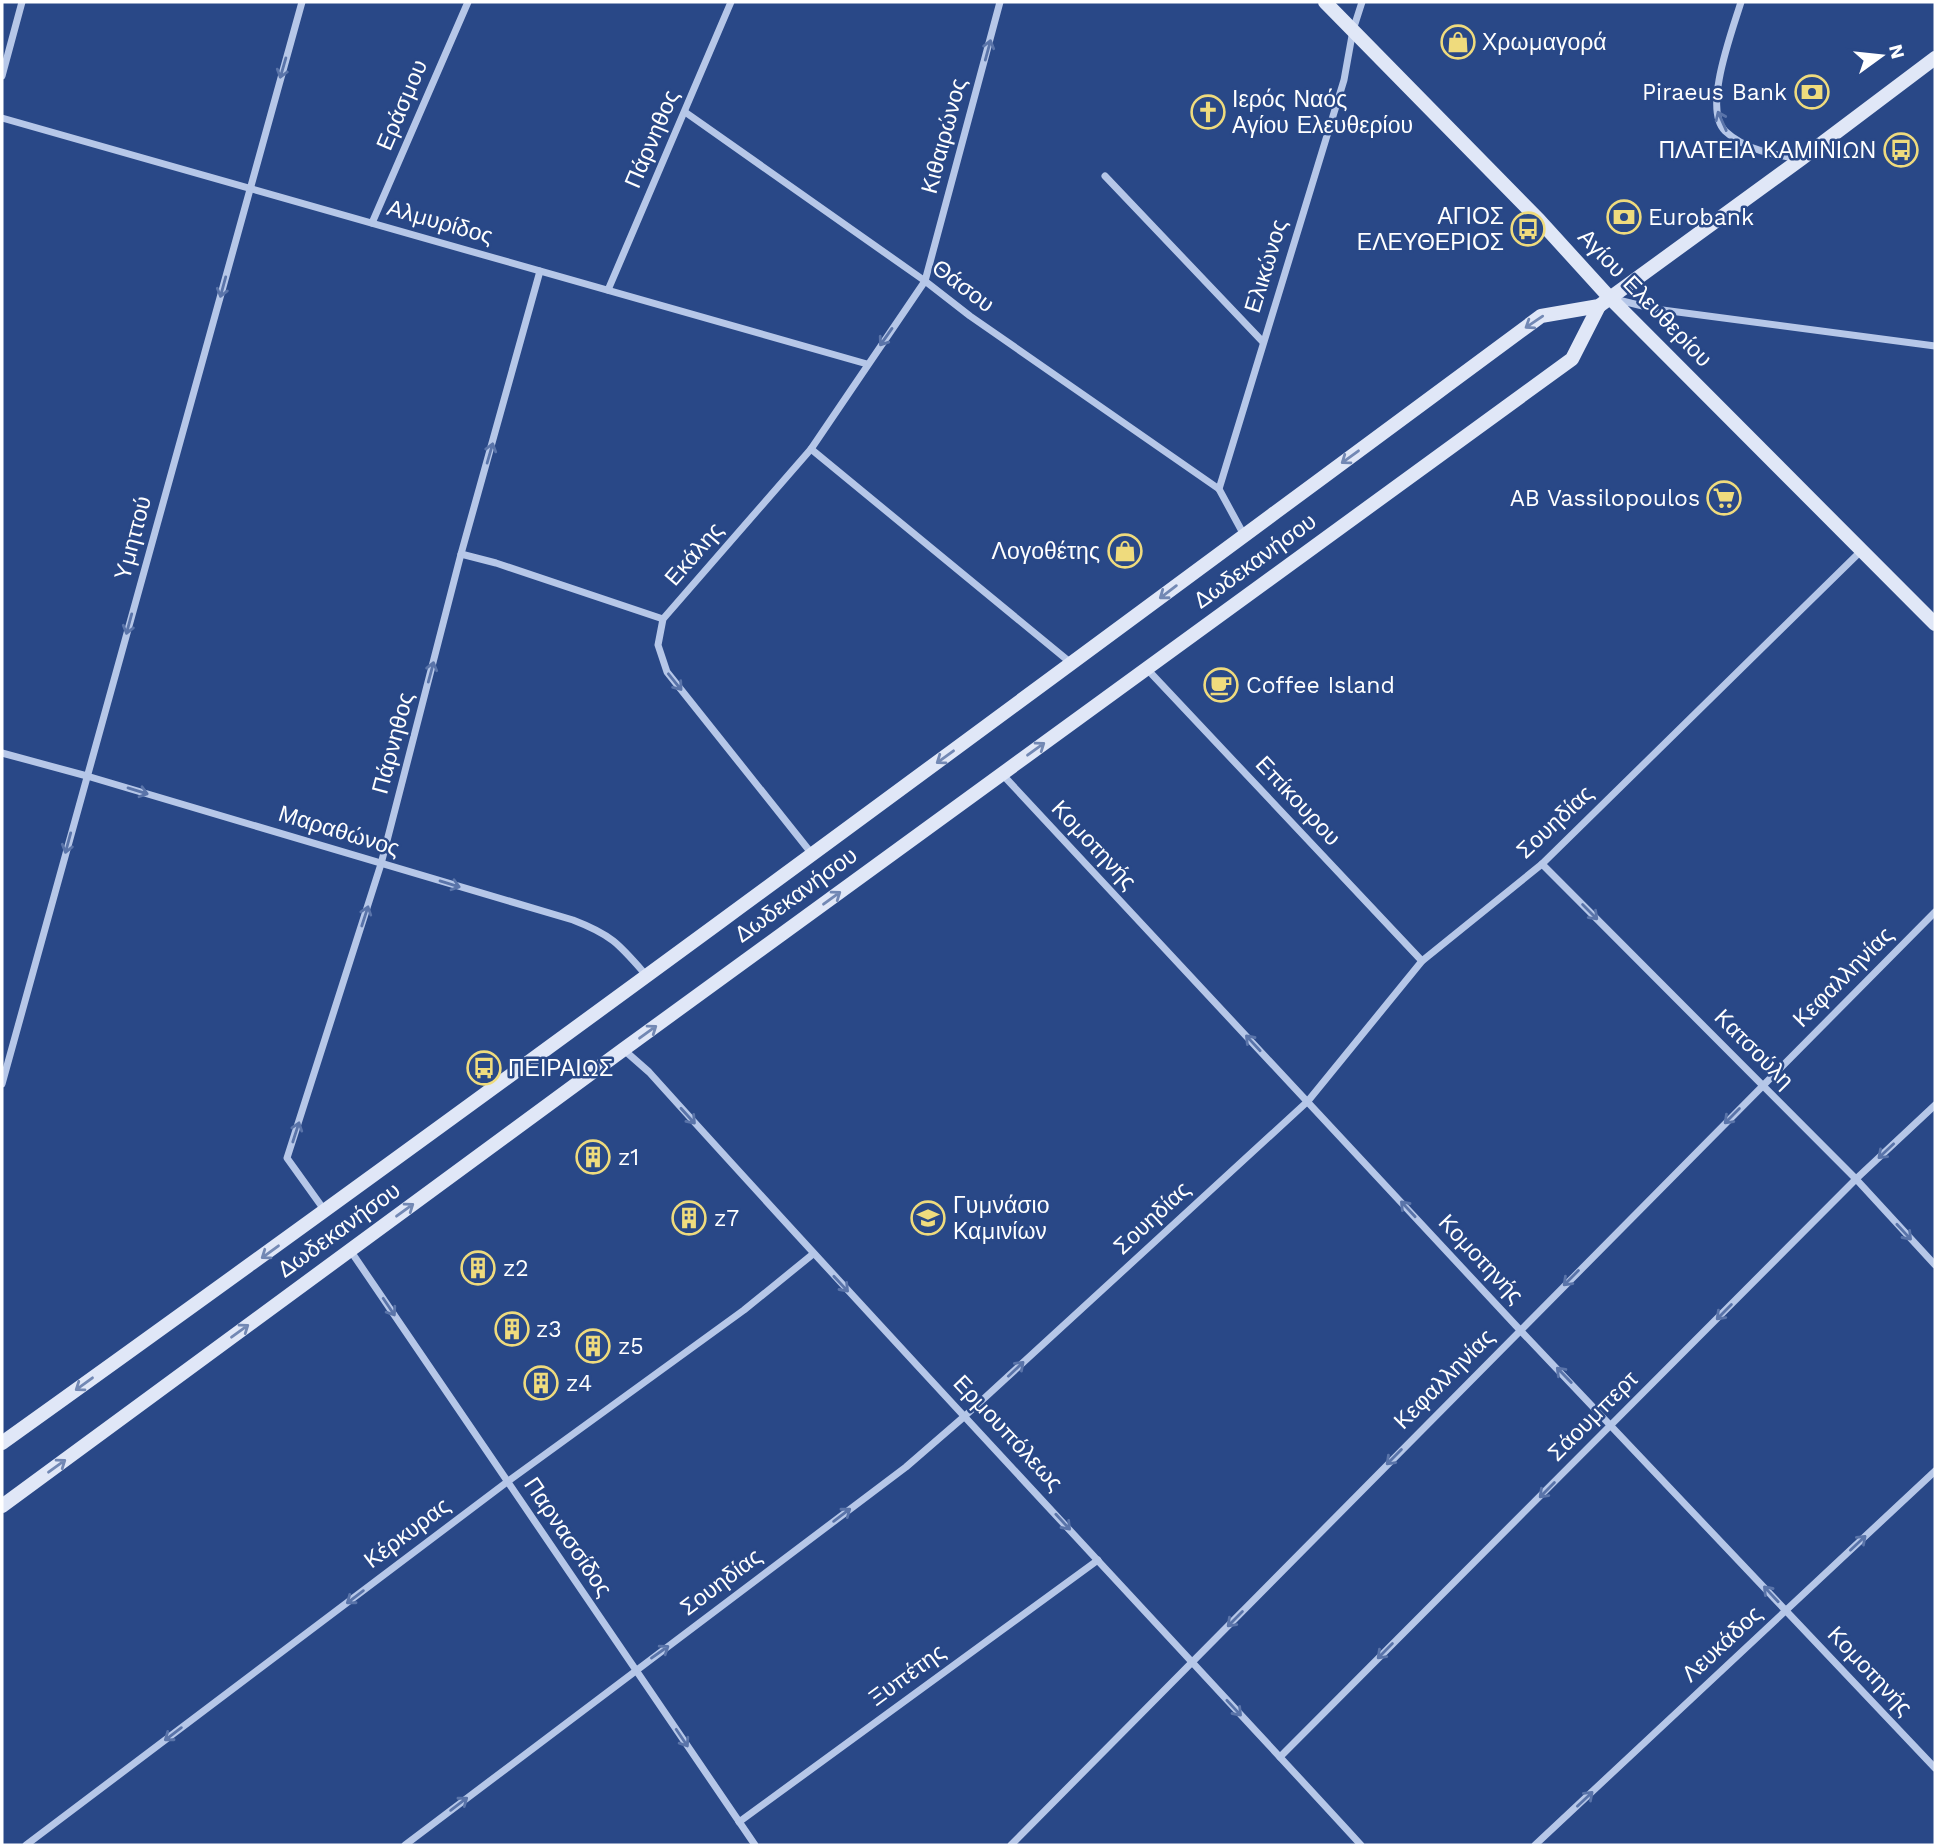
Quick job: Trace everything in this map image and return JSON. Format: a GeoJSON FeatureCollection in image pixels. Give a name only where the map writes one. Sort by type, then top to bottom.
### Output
{"type":"FeatureCollection","features":[{"type":"Feature","properties":{"kind":"street"},"geometry":{"type":"LineString","coordinates":[[2,76],[22,2]]}},
{"type":"Feature","properties":{"kind":"street","name":"Υμηττού"},"geometry":{"type":"LineString","coordinates":[[2,1084],[302,2]]}},
{"type":"Feature","properties":{"kind":"street","name":"Εράσμου"},"geometry":{"type":"LineString","coordinates":[[372,223],[468,2]]}},
{"type":"Feature","properties":{"kind":"street","name":"Πάρνηθος"},"geometry":{"type":"LineString","coordinates":[[608,290],[731,2]]}},
{"type":"Feature","properties":{"kind":"street","name":"Κιθαιρώνος"},"geometry":{"type":"LineString","coordinates":[[925,281],[1000,2]]}},
{"type":"Feature","properties":{"kind":"street","name":"Αγίου Ελευθερίου"},"geometry":{"type":"LineString","coordinates":[[1325,2],[1539,220],[1605,302],[1935,624]]}},
{"type":"Feature","properties":{"kind":"street","name":"Ελικώνος"},"geometry":{"type":"LineString","coordinates":[[1219,489],[1344,79],[1353,30],[1362,2]]}},
{"type":"Feature","properties":{"kind":"street"},"geometry":{"type":"LineString","coordinates":[[1741,2],[1719,82],[1719,121],[1725,130],[1741,142],[1762,151],[1801,159]]}},
{"type":"Feature","properties":{"kind":"street","name":"Δωδεκανήσου"},"geometry":{"type":"LineString","coordinates":[[2,1443],[647,977],[1541,316],[1605,302],[1935,58]]}},
{"type":"Feature","properties":{"kind":"street","name":"Θάσου"},"geometry":{"type":"LineString","coordinates":[[685,112],[925,281],[970,316],[1219,489]]}},
{"type":"Feature","properties":{"kind":"street","name":"Αλμυρίδος"},"geometry":{"type":"LineString","coordinates":[[2,118],[867,364]]}},
{"type":"Feature","properties":{"kind":"street"},"geometry":{"type":"LineString","coordinates":[[1105,176],[1263,342]]}},
{"type":"Feature","properties":{"kind":"street","name":"Πάρνηθος"},"geometry":{"type":"LineString","coordinates":[[325,1212],[287,1158],[381,864],[461,554],[540,271]]}},
{"type":"Feature","properties":{"kind":"street","name":"Εκάλης"},"geometry":{"type":"LineString","coordinates":[[813,855],[667,672],[658,645],[663,619],[811,449],[925,281]]}},
{"type":"Feature","properties":{"kind":"street"},"geometry":{"type":"LineString","coordinates":[[1605,302],[1935,346]]}},
{"type":"Feature","properties":{"kind":"street","name":"Δωδεκανήσου"},"geometry":{"type":"LineString","coordinates":[[2,1506],[1572,359],[1605,302]]}},
{"type":"Feature","properties":{"kind":"street"},"geometry":{"type":"LineString","coordinates":[[811,449],[1072,663]]}},
{"type":"Feature","properties":{"kind":"street"},"geometry":{"type":"LineString","coordinates":[[1219,489],[1244,535]]}},
{"type":"Feature","properties":{"kind":"street","name":"Σουηδίας"},"geometry":{"type":"LineString","coordinates":[[405,1845],[906,1466],[965,1415],[1308,1101],[1422,961],[1542,864],[1862,550]]}},
{"type":"Feature","properties":{"kind":"street"},"geometry":{"type":"LineString","coordinates":[[461,554],[496,563],[663,619]]}},
{"type":"Feature","properties":{"kind":"street","name":"Επίκουρου"},"geometry":{"type":"LineString","coordinates":[[1146,668],[1422,961]]}},
{"type":"Feature","properties":{"kind":"street","name":"Μαραθώνος"},"geometry":{"type":"LineString","coordinates":[[2,753],[600,930],[617,942],[647,977]]}},
{"type":"Feature","properties":{"kind":"street","name":"Κομοτηνής"},"geometry":{"type":"LineString","coordinates":[[1002,774],[1520,1330],[1935,1768]]}},
{"type":"Feature","properties":{"kind":"street","name":"Κατσούλη"},"geometry":{"type":"LineString","coordinates":[[1542,864],[1856,1180],[1935,1265]]}},
{"type":"Feature","properties":{"kind":"street","name":"Κεφαλληνίας"},"geometry":{"type":"LineString","coordinates":[[1011,1845],[1935,912]]}},
{"type":"Feature","properties":{"kind":"street","name":"Ερμουπόλεως"},"geometry":{"type":"LineString","coordinates":[[624,1049],[649,1072],[813,1254],[1361,1845]]}},
{"type":"Feature","properties":{"kind":"street","name":"Σάουμπερτ"},"geometry":{"type":"LineString","coordinates":[[1280,1756],[1856,1180],[1935,1105]]}},
{"type":"Feature","properties":{"kind":"street","name":"Παρνασσίδος"},"geometry":{"type":"LineString","coordinates":[[351,1250],[755,1845]]}},
{"type":"Feature","properties":{"kind":"street","name":"Κέρκυρας"},"geometry":{"type":"LineString","coordinates":[[26,1845],[507,1482],[722,1326],[813,1254]]}},
{"type":"Feature","properties":{"kind":"street","name":"Λευκάδος"},"geometry":{"type":"LineString","coordinates":[[1535,1845],[1935,1471]]}},
{"type":"Feature","properties":{"kind":"street","name":"Ξυπέτης"},"geometry":{"type":"LineString","coordinates":[[739,1822],[1098,1560]]}},
{"type":"Feature","properties":{"kind":"place","name":"Χρωμαγορά"},"geometry":{"type":"Point","coordinates":[1458,42]}},
{"type":"Feature","properties":{"kind":"place","name":"Piraeus Bank"},"geometry":{"type":"Point","coordinates":[1812,92]}},
{"type":"Feature","properties":{"kind":"place","name":"Ιερός Ναός Αγίου Ελευθερίου"},"geometry":{"type":"Point","coordinates":[1208,112]}},
{"type":"Feature","properties":{"kind":"place","name":"ΠΛΑΤΕΙΑ ΚΑΜΙΝΙΩΝ"},"geometry":{"type":"Point","coordinates":[1901,150]}},
{"type":"Feature","properties":{"kind":"place","name":"Eurobank"},"geometry":{"type":"Point","coordinates":[1624,217]}},
{"type":"Feature","properties":{"kind":"place","name":"ΑΓΙΟΣ ΕΛΕΥΘΕΡΙΟΣ"},"geometry":{"type":"Point","coordinates":[1528,229]}},
{"type":"Feature","properties":{"kind":"place","name":"AB Vassilopoulos"},"geometry":{"type":"Point","coordinates":[1724,498]}},
{"type":"Feature","properties":{"kind":"place","name":"Λογοθέτης"},"geometry":{"type":"Point","coordinates":[1125,551]}},
{"type":"Feature","properties":{"kind":"place","name":"Coffee Island"},"geometry":{"type":"Point","coordinates":[1221,685]}},
{"type":"Feature","properties":{"kind":"place","name":"ΠΕΙΡΑΙΩΣ"},"geometry":{"type":"Point","coordinates":[484,1068]}},
{"type":"Feature","properties":{"kind":"place","name":"z1"},"geometry":{"type":"Point","coordinates":[593,1157]}},
{"type":"Feature","properties":{"kind":"place","name":"z7"},"geometry":{"type":"Point","coordinates":[689,1218]}},
{"type":"Feature","properties":{"kind":"place","name":"Γυμνάσιο Καμινίων"},"geometry":{"type":"Point","coordinates":[928,1218]}},
{"type":"Feature","properties":{"kind":"place","name":"z2"},"geometry":{"type":"Point","coordinates":[478,1268]}},
{"type":"Feature","properties":{"kind":"place","name":"z3"},"geometry":{"type":"Point","coordinates":[512,1329]}},
{"type":"Feature","properties":{"kind":"place","name":"z5"},"geometry":{"type":"Point","coordinates":[593,1346]}},
{"type":"Feature","properties":{"kind":"place","name":"z4"},"geometry":{"type":"Point","coordinates":[541,1383]}}]}
